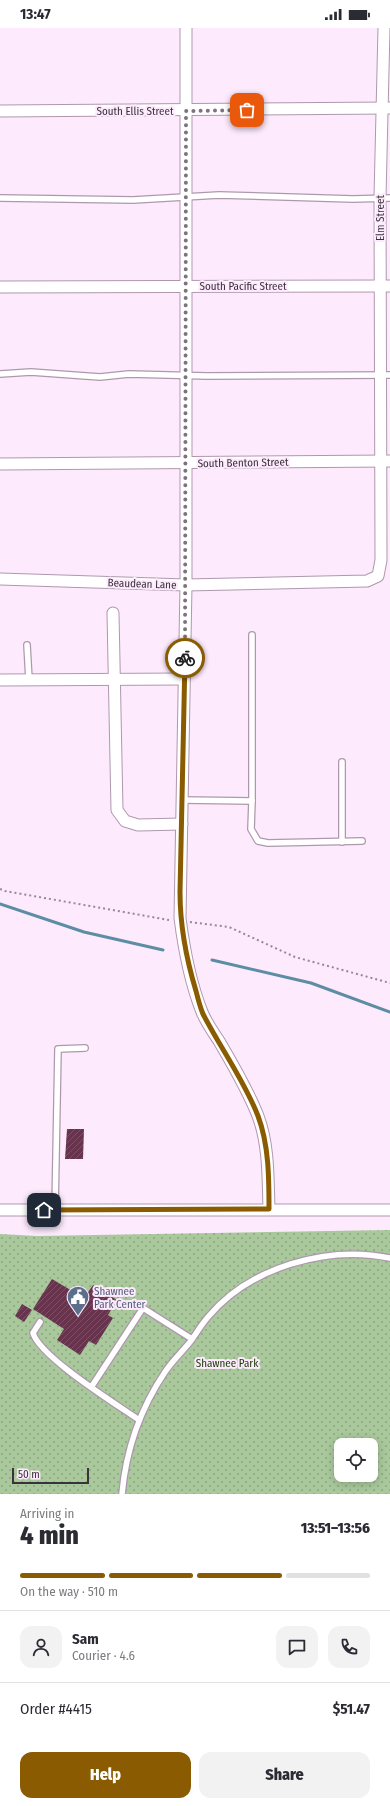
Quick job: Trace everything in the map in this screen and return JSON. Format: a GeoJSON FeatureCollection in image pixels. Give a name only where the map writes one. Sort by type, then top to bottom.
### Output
{"type":"FeatureCollection","features":[{"type":"Feature","properties":{"kind":"street"},"geometry":{"type":"LineString","coordinates":[[186,28],[186,585],[181,921],[190,973],[202,1013],[238,1074],[258,1117],[265,1145],[268,1173],[269,1209]]}},
{"type":"Feature","properties":{"kind":"street","name":"Elm Street"},"geometry":{"type":"LineString","coordinates":[[378,576],[385,461],[386,108],[384,28]]}},
{"type":"Feature","properties":{"kind":"street","name":"South Ellis Street"},"geometry":{"type":"LineString","coordinates":[[0,112],[386,108]]}},
{"type":"Feature","properties":{"kind":"street","name":"South Pacific Street"},"geometry":{"type":"LineString","coordinates":[[0,287],[385,286]]}},
{"type":"Feature","properties":{"kind":"street","name":"South Benton Street"},"geometry":{"type":"LineString","coordinates":[[0,464],[385,461]]}},
{"type":"Feature","properties":{"kind":"street","name":"Beaudean Lane"},"geometry":{"type":"LineString","coordinates":[[0,579],[186,585],[366,581],[378,576]]}},
{"type":"Feature","properties":{"kind":"street"},"geometry":{"type":"LineString","coordinates":[[113,614],[118,810],[125,822],[138,825],[182,824]]}},
{"type":"Feature","properties":{"kind":"street"},"geometry":{"type":"LineString","coordinates":[[0,680],[184,679]]}},
{"type":"Feature","properties":{"kind":"street"},"geometry":{"type":"LineString","coordinates":[[0,1210],[390,1210]]}},
{"type":"Feature","properties":{"kind":"lane"},"geometry":{"type":"LineString","coordinates":[[0,198],[133,200],[219,196],[353,199],[385,198]]}},
{"type":"Feature","properties":{"kind":"lane"},"geometry":{"type":"LineString","coordinates":[[0,374],[31,372],[100,377],[129,374],[385,375]]}},
{"type":"Feature","properties":{"kind":"lane"},"geometry":{"type":"LineString","coordinates":[[252,635],[251,829],[258,841],[268,843],[362,841]]}},
{"type":"Feature","properties":{"kind":"lane"},"geometry":{"type":"LineString","coordinates":[[27,644],[29,680]]}},
{"type":"Feature","properties":{"kind":"lane"},"geometry":{"type":"LineString","coordinates":[[342,762],[342,842]]}},
{"type":"Feature","properties":{"kind":"lane"},"geometry":{"type":"LineString","coordinates":[[182,800],[252,801]]}},
{"type":"Feature","properties":{"kind":"lane"},"geometry":{"type":"LineString","coordinates":[[55,1210],[58,1049],[85,1048]]}},
{"type":"Feature","properties":{"kind":"lane"},"geometry":{"type":"LineString","coordinates":[[122,1494],[128,1456],[139,1420],[147,1404],[166,1371],[208,1317],[224,1302],[246,1286],[274,1270],[305,1260],[337,1255],[370,1255],[390,1258]]}},
{"type":"Feature","properties":{"kind":"lane"},"geometry":{"type":"LineString","coordinates":[[92,1386],[143,1308],[192,1339]]}},
{"type":"Feature","properties":{"kind":"lane"},"geometry":{"type":"LineString","coordinates":[[40,1322],[33,1333],[35,1339],[60,1366],[92,1386],[139,1420]]}},
{"type":"Feature","properties":{"kind":"path"},"geometry":{"type":"LineString","coordinates":[[0,888],[5,891],[153,918],[229,927],[295,957],[390,983]]}},
{"type":"Feature","properties":{"kind":"green space","name":"Shawnee Park"},"geometry":{"type":"Polygon","coordinates":[[[390,1230],[390,1494],[0,1494],[0,1234],[37,1236],[390,1230]]]}},
{"type":"Feature","properties":{"kind":"building"},"geometry":{"type":"Polygon","coordinates":[[[67,1129],[84,1129],[83,1159],[65,1159],[67,1129]]]}},
{"type":"Feature","properties":{"kind":"building","name":"Shawnee Park Center"},"geometry":{"type":"Polygon","coordinates":[[[52,1279],[84,1298],[93,1285],[117,1300],[108,1315],[113,1318],[96,1345],[89,1341],[80,1355],[57,1340],[64,1329],[33,1309],[52,1279]]]}},
{"type":"Feature","properties":{"kind":"building"},"geometry":{"type":"Polygon","coordinates":[[[22,1304],[32,1310],[24,1322],[15,1316],[22,1304]]]}},
{"type":"Feature","properties":{"kind":"waterway"},"geometry":{"type":"LineString","coordinates":[[0,904],[84,932],[163,950]]}},
{"type":"Feature","properties":{"kind":"waterway"},"geometry":{"type":"LineString","coordinates":[[212,960],[311,983],[390,1012]]}},
{"type":"Feature","properties":{"kind":"way so far"},"geometry":{"type":"LineString","coordinates":[[185,658],[187,300],[186,111],[247,110]]}},
{"type":"Feature","properties":{"kind":"place","name":"Shawnee Park Center"},"geometry":{"type":"Point","coordinates":[78,1316]}},
{"type":"Feature","properties":{"kind":"route"},"geometry":{"type":"LineString","coordinates":[[44,1210],[269,1209],[268,1173],[265,1145],[258,1117],[238,1074],[202,1013],[190,973],[180,918],[185,658]]}}]}
